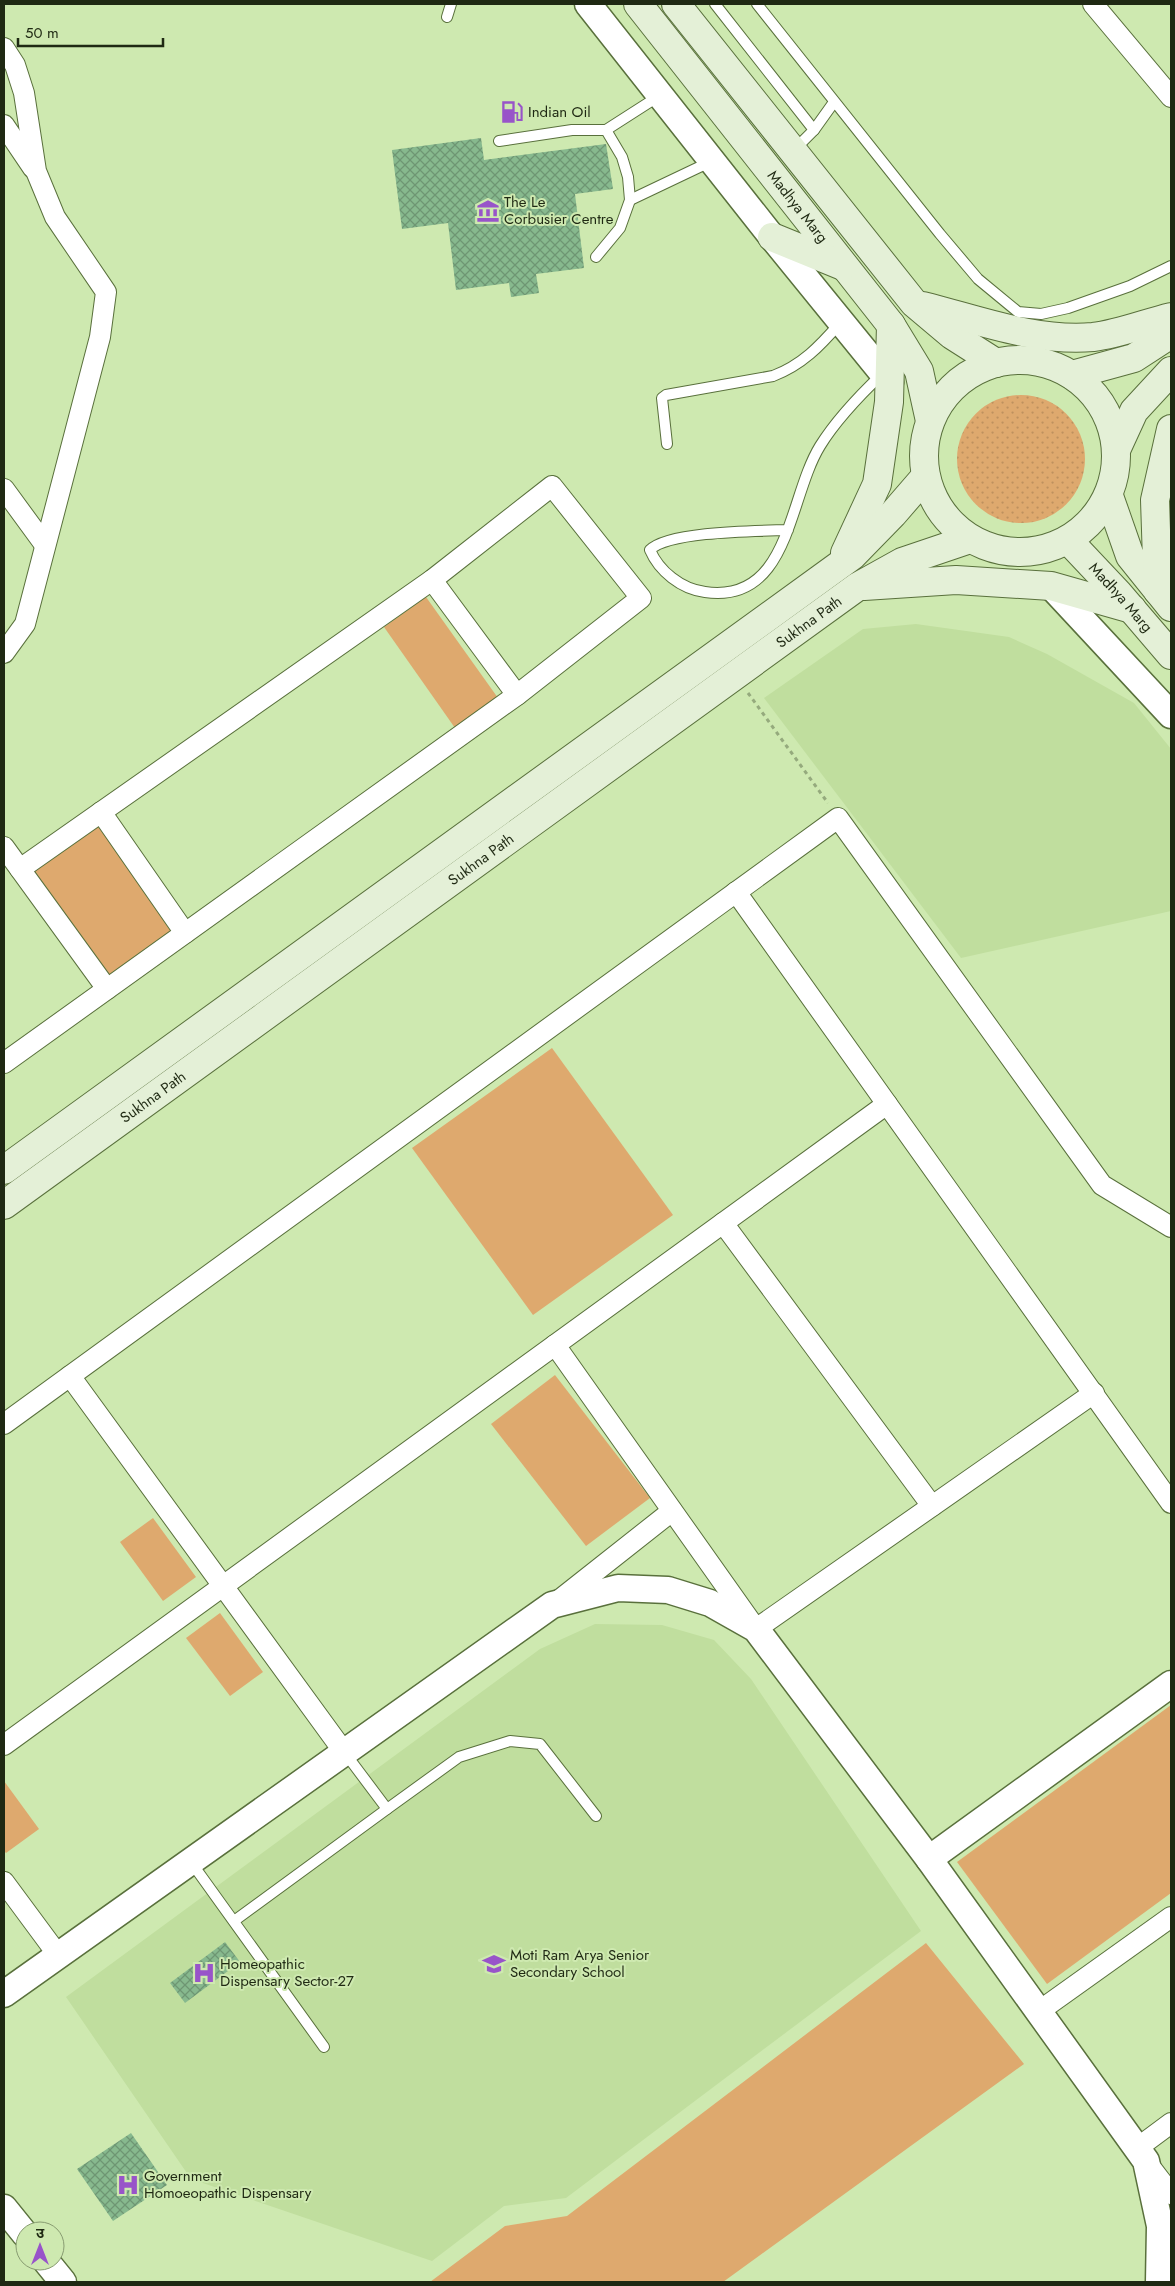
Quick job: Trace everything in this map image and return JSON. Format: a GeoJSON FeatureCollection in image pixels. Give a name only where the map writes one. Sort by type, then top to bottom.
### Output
{"type":"FeatureCollection","features":[{"type":"Feature","properties":{"kind":"main road","name":"Madhya Marg"},"geometry":{"type":"LineString","coordinates":[[638,4],[891,325],[919,371],[930,421]]}},
{"type":"Feature","properties":{"kind":"main road","name":"Madhya Marg"},"geometry":{"type":"LineString","coordinates":[[676,4],[914,303],[952,335],[996,363]]}},
{"type":"Feature","properties":{"kind":"main road"},"geometry":{"type":"LineString","coordinates":[[772,237],[845,266]]}},
{"type":"Feature","properties":{"kind":"main road"},"geometry":{"type":"LineString","coordinates":[[914,303],[1030,334],[1052,338],[1095,336],[1171,317]]}},
{"type":"Feature","properties":{"kind":"main road"},"geometry":{"type":"LineString","coordinates":[[839,566],[877,484],[889,402],[886,378],[891,325]]}},
{"type":"Feature","properties":{"kind":"main road"},"geometry":{"type":"LineString","coordinates":[[1072,374],[1134,358],[1171,334]]}},
{"type":"Feature","properties":{"kind":"main road"},"geometry":{"type":"LineString","coordinates":[[1031,360],[1072,374],[1084,384],[1105,410],[1114,431],[1117,448],[1115,477],[1109,496],[1090,523],[1068,540],[1036,552],[996,550],[970,539],[958,531],[932,496],[925,477],[923,464],[930,421],[936,407],[951,389],[973,372],[996,363],[1031,360]]}},
{"type":"Feature","properties":{"kind":"main road"},"geometry":{"type":"LineString","coordinates":[[1117,448],[1134,411],[1171,371]]}},
{"type":"Feature","properties":{"kind":"main road"},"geometry":{"type":"LineString","coordinates":[[1165,599],[1154,500],[1171,429]]}},
{"type":"Feature","properties":{"kind":"main road","name":"Sukhna Path"},"geometry":{"type":"LineString","coordinates":[[4,1170],[839,566],[852,556],[893,514],[925,477]]}},
{"type":"Feature","properties":{"kind":"main road"},"geometry":{"type":"LineString","coordinates":[[1109,496],[1130,556],[1165,599]]}},
{"type":"Feature","properties":{"kind":"main road","name":"Sukhna Path"},"geometry":{"type":"LineString","coordinates":[[4,1205],[857,587],[902,562],[970,539]]}},
{"type":"Feature","properties":{"kind":"main road","name":"Madhya Marg"},"geometry":{"type":"LineString","coordinates":[[1068,540],[1132,609],[1171,655]]}},
{"type":"Feature","properties":{"kind":"main road"},"geometry":{"type":"LineString","coordinates":[[857,587],[956,580],[1051,586],[1132,609]]}},
{"type":"Feature","properties":{"kind":"street"},"geometry":{"type":"LineString","coordinates":[[588,4],[886,378]]}},
{"type":"Feature","properties":{"kind":"street"},"geometry":{"type":"LineString","coordinates":[[1093,4],[1171,97]]}},
{"type":"Feature","properties":{"kind":"street"},"geometry":{"type":"LineString","coordinates":[[4,48],[15,65],[24,93],[36,172]]}},
{"type":"Feature","properties":{"kind":"street"},"geometry":{"type":"LineString","coordinates":[[4,125],[36,172],[55,217],[106,292],[100,338],[24,624],[4,653]]}},
{"type":"Feature","properties":{"kind":"street"},"geometry":{"type":"LineString","coordinates":[[4,1063],[517,695],[641,598],[552,486],[432,580],[20,870]]}},
{"type":"Feature","properties":{"kind":"street"},"geometry":{"type":"LineString","coordinates":[[4,489],[45,545]]}},
{"type":"Feature","properties":{"kind":"street"},"geometry":{"type":"LineString","coordinates":[[432,580],[517,695]]}},
{"type":"Feature","properties":{"kind":"street"},"geometry":{"type":"LineString","coordinates":[[1051,586],[1171,715]]}},
{"type":"Feature","properties":{"kind":"street"},"geometry":{"type":"LineString","coordinates":[[101,812],[185,933]]}},
{"type":"Feature","properties":{"kind":"street"},"geometry":{"type":"LineString","coordinates":[[4,1424],[838,818],[1102,1185],[1171,1227]]}},
{"type":"Feature","properties":{"kind":"street"},"geometry":{"type":"LineString","coordinates":[[4,847],[107,989]]}},
{"type":"Feature","properties":{"kind":"street"},"geometry":{"type":"LineString","coordinates":[[736,892],[1171,1503]]}},
{"type":"Feature","properties":{"kind":"street"},"geometry":{"type":"LineString","coordinates":[[4,1745],[888,1104]]}},
{"type":"Feature","properties":{"kind":"street"},"geometry":{"type":"LineString","coordinates":[[723,1222],[932,1506]]}},
{"type":"Feature","properties":{"kind":"street"},"geometry":{"type":"LineString","coordinates":[[555,1345],[756,1629],[929,1859],[1171,2194]]}},
{"type":"Feature","properties":{"kind":"street"},"geometry":{"type":"LineString","coordinates":[[70,1376],[344,1752]]}},
{"type":"Feature","properties":{"kind":"street"},"geometry":{"type":"LineString","coordinates":[[756,1629],[1094,1393]]}},
{"type":"Feature","properties":{"kind":"street"},"geometry":{"type":"LineString","coordinates":[[4,1994],[552,1605],[672,1511]]}},
{"type":"Feature","properties":{"kind":"street"},"geometry":{"type":"LineString","coordinates":[[552,1605],[618,1588],[668,1590],[710,1603],[756,1629]]}},
{"type":"Feature","properties":{"kind":"street"},"geometry":{"type":"LineString","coordinates":[[929,1859],[1171,1684]]}},
{"type":"Feature","properties":{"kind":"street"},"geometry":{"type":"LineString","coordinates":[[4,1882],[58,1955]]}},
{"type":"Feature","properties":{"kind":"street"},"geometry":{"type":"LineString","coordinates":[[1038,2012],[1171,1917]]}},
{"type":"Feature","properties":{"kind":"street"},"geometry":{"type":"LineString","coordinates":[[1141,2155],[1171,2123]]}},
{"type":"Feature","properties":{"kind":"street"},"geometry":{"type":"LineString","coordinates":[[1141,2155],[1160,2226],[1159,2282]]}},
{"type":"Feature","properties":{"kind":"street"},"geometry":{"type":"LineString","coordinates":[[4,2208],[15,2222]]}},
{"type":"Feature","properties":{"kind":"street"},"geometry":{"type":"LineString","coordinates":[[55,2271],[64,2282]]}},
{"type":"Feature","properties":{"kind":"lane"},"geometry":{"type":"LineString","coordinates":[[447,17],[452,4]]}},
{"type":"Feature","properties":{"kind":"lane"},"geometry":{"type":"LineString","coordinates":[[715,4],[814,130]]}},
{"type":"Feature","properties":{"kind":"lane"},"geometry":{"type":"LineString","coordinates":[[757,4],[978,279],[1018,312],[1041,314],[1068,308],[1130,286],[1171,266]]}},
{"type":"Feature","properties":{"kind":"lane"},"geometry":{"type":"LineString","coordinates":[[499,141],[572,130],[606,130],[660,95]]}},
{"type":"Feature","properties":{"kind":"lane"},"geometry":{"type":"LineString","coordinates":[[794,151],[814,130],[834,102]]}},
{"type":"Feature","properties":{"kind":"lane"},"geometry":{"type":"LineString","coordinates":[[596,257],[620,228],[630,200],[628,177],[622,157],[606,130]]}},
{"type":"Feature","properties":{"kind":"lane"},"geometry":{"type":"LineString","coordinates":[[630,200],[712,161]]}},
{"type":"Feature","properties":{"kind":"lane"},"geometry":{"type":"LineString","coordinates":[[667,444],[662,398],[666,395],[773,376],[789,370],[807,358],[840,322]]}},
{"type":"Feature","properties":{"kind":"lane"},"geometry":{"type":"LineString","coordinates":[[788,530],[743,531],[674,539],[654,546],[650,550],[654,559],[667,574],[681,584],[700,592],[719,594],[745,589],[760,579],[775,557],[788,530],[820,446],[864,392],[886,378]]}},
{"type":"Feature","properties":{"kind":"lane"},"geometry":{"type":"LineString","coordinates":[[234,1921],[459,1757],[510,1741],[540,1744],[596,1816]]}},
{"type":"Feature","properties":{"kind":"lane"},"geometry":{"type":"LineString","coordinates":[[344,1752],[387,1809]]}},
{"type":"Feature","properties":{"kind":"lane"},"geometry":{"type":"LineString","coordinates":[[191,1861],[324,2047]]}},
{"type":"Feature","properties":{"kind":"path"},"geometry":{"type":"LineString","coordinates":[[735,676],[838,818]]}},
{"type":"Feature","properties":{"kind":"shaded area"},"geometry":{"type":"Polygon","coordinates":[[[1021,395],[1045,400],[1066,414],[1080,435],[1085,459],[1080,483],[1066,504],[1045,518],[1021,523],[997,518],[976,504],[962,483],[957,459],[962,435],[976,414],[997,400],[1021,395]]]}},
{"type":"Feature","properties":{"kind":"shaded area"},"geometry":{"type":"Polygon","coordinates":[[[426,597],[498,698],[455,728],[384,627],[426,597]]]}},
{"type":"Feature","properties":{"kind":"shaded area"},"geometry":{"type":"Polygon","coordinates":[[[916,624],[1009,637],[1047,654],[1134,703],[1171,749],[1171,911],[961,958],[764,698],[863,629],[916,624]]]}},
{"type":"Feature","properties":{"kind":"shaded area"},"geometry":{"type":"Polygon","coordinates":[[[99,824],[175,933],[109,979],[33,870],[99,824]]]}},
{"type":"Feature","properties":{"kind":"shaded area"},"geometry":{"type":"Polygon","coordinates":[[[552,1048],[673,1215],[533,1315],[412,1148],[552,1048]]]}},
{"type":"Feature","properties":{"kind":"shaded area"},"geometry":{"type":"Polygon","coordinates":[[[555,1375],[650,1498],[586,1546],[491,1424],[555,1375]]]}},
{"type":"Feature","properties":{"kind":"shaded area"},"geometry":{"type":"Polygon","coordinates":[[[153,1518],[196,1577],[163,1601],[120,1542],[153,1518]]]}},
{"type":"Feature","properties":{"kind":"shaded area"},"geometry":{"type":"Polygon","coordinates":[[[220,1613],[263,1672],[230,1696],[186,1638],[220,1613]]]}},
{"type":"Feature","properties":{"kind":"shaded area","name":"Moti Ram Arya Senior Secondary School"},"geometry":{"type":"Polygon","coordinates":[[[595,1624],[662,1625],[714,1640],[751,1679],[921,1931],[566,2198],[504,2206],[432,2261],[191,2179],[66,1997],[540,1649],[595,1624]]]}},
{"type":"Feature","properties":{"kind":"shaded area"},"geometry":{"type":"Polygon","coordinates":[[[1171,1705],[1171,1893],[1047,1984],[957,1862],[1171,1705]]]}},
{"type":"Feature","properties":{"kind":"shaded area"},"geometry":{"type":"Polygon","coordinates":[[[4,1781],[39,1829],[6,1853],[4,1851],[4,1781]]]}},
{"type":"Feature","properties":{"kind":"shaded area"},"geometry":{"type":"Polygon","coordinates":[[[926,1943],[1024,2064],[723,2282],[430,2282],[505,2226],[567,2216],[926,1943]]]}},
{"type":"Feature","properties":{"kind":"building","name":"The Le Corbusier Centre"},"geometry":{"type":"Polygon","coordinates":[[[481,138],[484,160],[606,144],[613,189],[575,194],[584,268],[536,274],[539,293],[511,297],[509,283],[456,290],[448,223],[402,229],[392,150],[481,138]]]}},
{"type":"Feature","properties":{"kind":"building"},"geometry":{"type":"Polygon","coordinates":[[[225,1942],[240,1962],[185,2003],[170,1983],[225,1942]]]}},
{"type":"Feature","properties":{"kind":"building"},"geometry":{"type":"Polygon","coordinates":[[[131,2133],[167,2185],[113,2221],[77,2169],[131,2133]]]}},
{"type":"Feature","properties":{"kind":"place","name":"Indian Oil"},"geometry":{"type":"Point","coordinates":[512,112]}},
{"type":"Feature","properties":{"kind":"place","name":"The Le Corbusier Centre"},"geometry":{"type":"Point","coordinates":[488,211]}},
{"type":"Feature","properties":{"kind":"place","name":"Moti Ram Arya Senior Secondary School"},"geometry":{"type":"Point","coordinates":[494,1964]}},
{"type":"Feature","properties":{"kind":"place","name":"Homeopathic Dispensary Sector-27"},"geometry":{"type":"Point","coordinates":[204,1973]}},
{"type":"Feature","properties":{"kind":"place","name":"Government Homoeopathic Dispensary"},"geometry":{"type":"Point","coordinates":[128,2185]}}]}
